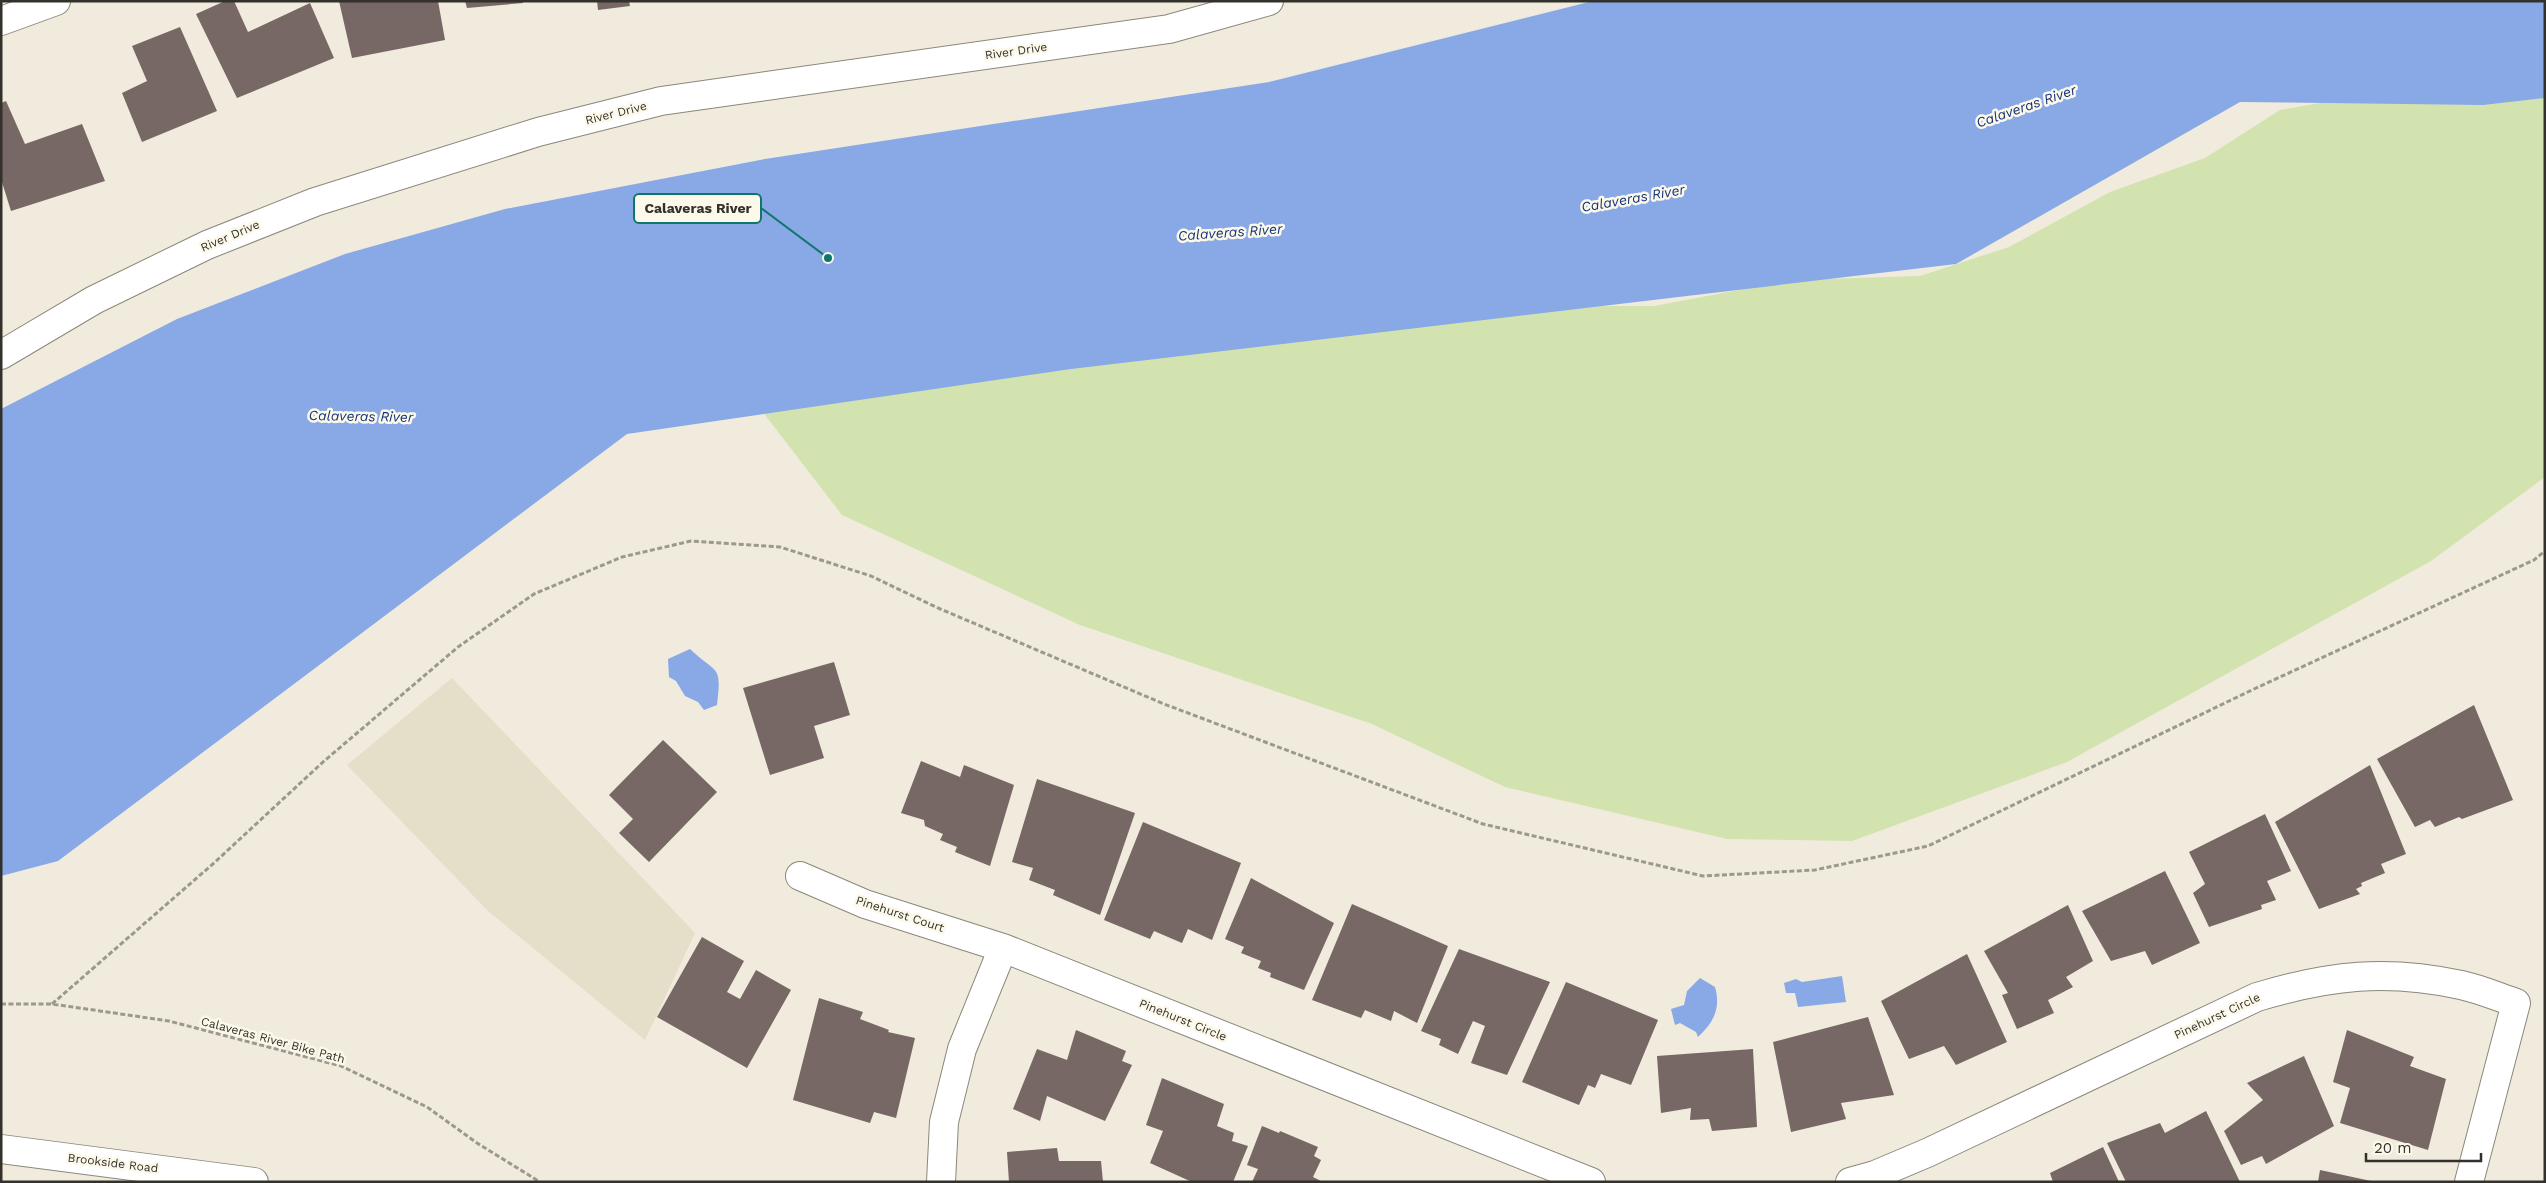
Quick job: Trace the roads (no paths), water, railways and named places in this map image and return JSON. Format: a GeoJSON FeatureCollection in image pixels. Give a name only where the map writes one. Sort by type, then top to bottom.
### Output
{"type":"FeatureCollection","features":[{"type":"Feature","properties":{"kind":"street"},"geometry":{"type":"LineString","coordinates":[[1,20],[56,1]]}},
{"type":"Feature","properties":{"kind":"street","name":"River Drive"},"geometry":{"type":"LineString","coordinates":[[1,356],[94,300],[207,245],[315,202],[538,132],[661,101],[1169,29],[1269,1]]}},
{"type":"Feature","properties":{"kind":"street","name":"Pinehurst Court"},"geometry":{"type":"LineString","coordinates":[[800,876],[865,904],[1003,948]]}},
{"type":"Feature","properties":{"kind":"street"},"geometry":{"type":"LineString","coordinates":[[941,1182],[944,1122],[962,1049],[1003,948]]}},
{"type":"Feature","properties":{"kind":"street","name":"Pinehurst Circle"},"geometry":{"type":"LineString","coordinates":[[1003,948],[1591,1182]]}},
{"type":"Feature","properties":{"kind":"street","name":"Pinehurst Circle"},"geometry":{"type":"LineString","coordinates":[[1850,1182],[1875,1175],[1927,1154],[2257,997],[2304,983],[2360,976],[2408,976],[2463,985],[2516,1004],[2479,1136],[2469,1182]]}},
{"type":"Feature","properties":{"kind":"street","name":"Brookside Road"},"geometry":{"type":"LineString","coordinates":[[1,1149],[254,1182]]}},
{"type":"Feature","properties":{"kind":"water"},"geometry":{"type":"Polygon","coordinates":[[[1593,1],[2545,1],[2545,98],[2483,105],[2240,102],[1956,264],[1071,369],[627,434],[58,861],[1,876],[1,409],[177,319],[345,254],[505,209],[765,159],[1269,82],[1593,1]]]}},
{"type":"Feature","properties":{"kind":"water"},"geometry":{"type":"Polygon","coordinates":[[[690,649],[712,667],[718,676],[717,705],[704,710],[698,702],[685,696],[676,681],[669,677],[668,659],[690,649]]]}},
{"type":"Feature","properties":{"kind":"water"},"geometry":{"type":"Polygon","coordinates":[[[1842,976],[1846,1002],[1798,1007],[1795,993],[1786,993],[1784,983],[1796,979],[1802,982],[1842,976]]]}},
{"type":"Feature","properties":{"kind":"water"},"geometry":{"type":"Polygon","coordinates":[[[1700,978],[1715,987],[1717,1002],[1712,1020],[1698,1037],[1696,1032],[1680,1023],[1675,1025],[1671,1009],[1684,1005],[1687,991],[1700,978]]]}},
{"type":"Feature","properties":{"kind":"place","name":"Calaveras River"},"geometry":{"type":"Point","coordinates":[828,258]}}]}
